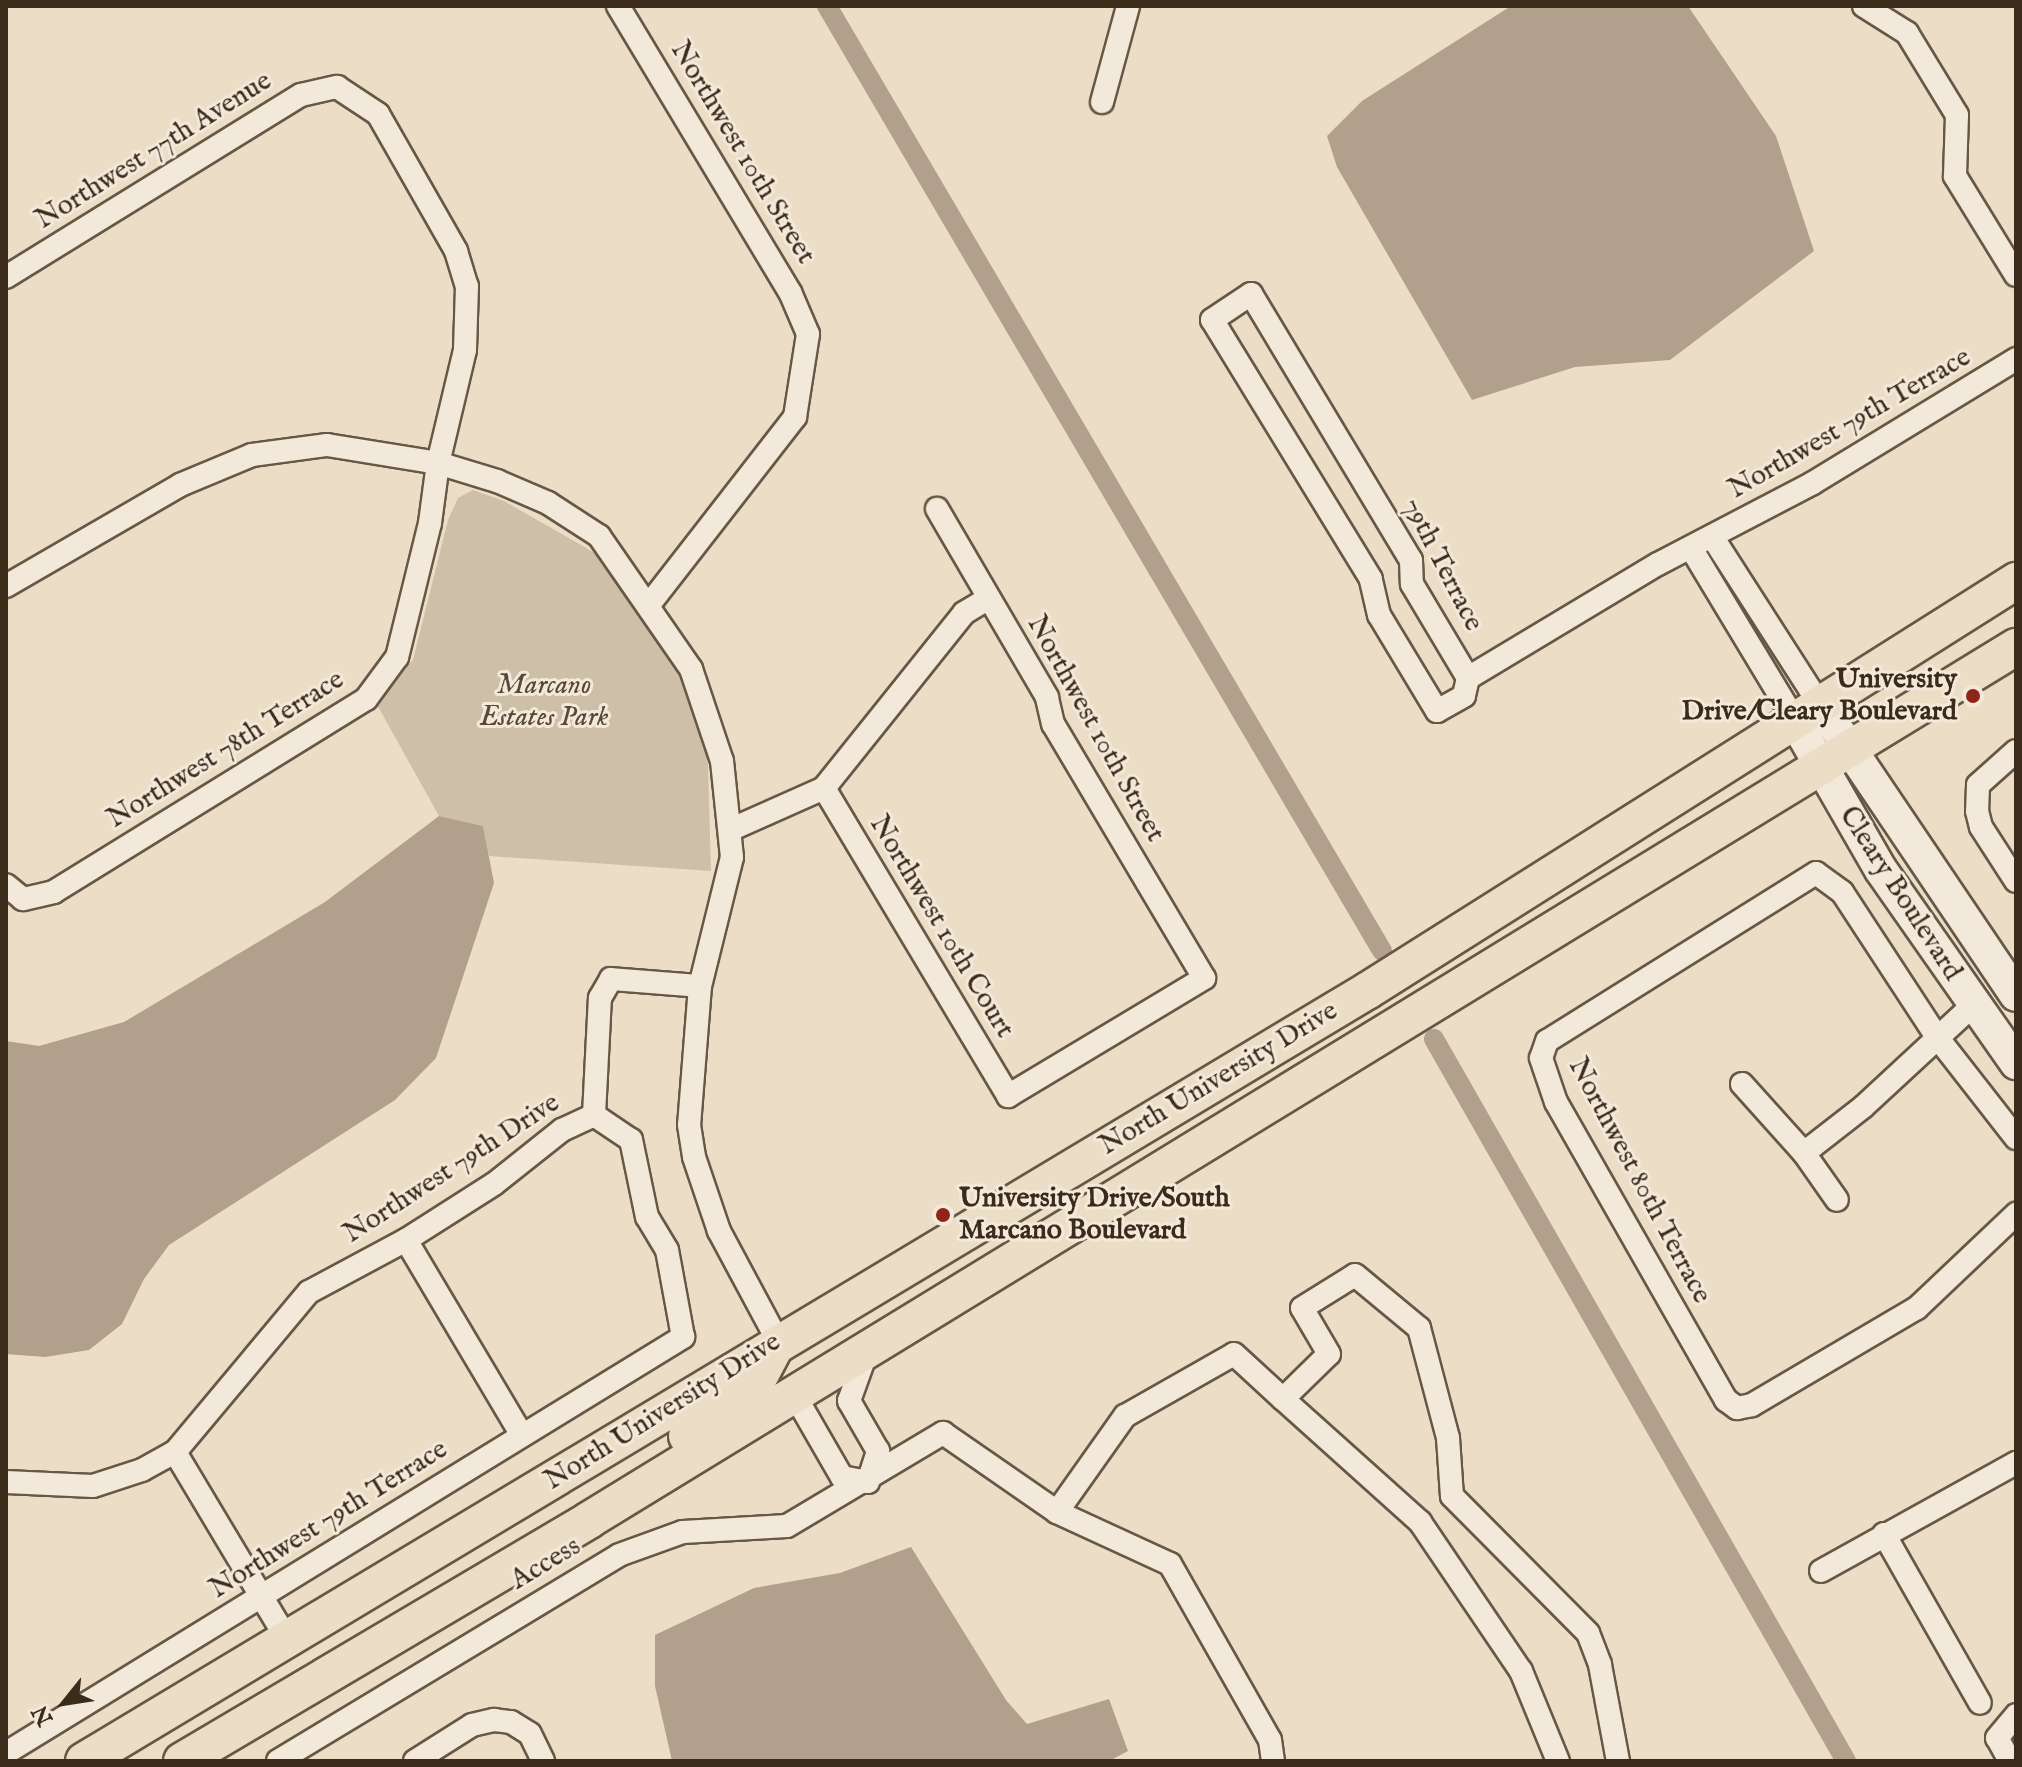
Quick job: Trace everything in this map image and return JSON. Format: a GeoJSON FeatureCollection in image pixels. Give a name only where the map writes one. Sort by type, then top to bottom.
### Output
{"type":"FeatureCollection","features":[{"type":"Feature","properties":{"kind":"main road","name":"North University Drive"},"geometry":{"type":"LineString","coordinates":[[84,1761],[778,1341],[1367,991],[2016,581]]}},
{"type":"Feature","properties":{"kind":"main road","name":"North University Drive"},"geometry":{"type":"LineString","coordinates":[[182,1761],[335,1667],[589,1520],[2016,647]]}},
{"type":"Feature","properties":{"kind":"main road"},"geometry":{"type":"LineString","coordinates":[[794,1394],[838,1329],[1054,1193],[1064,1171]]}},
{"type":"Feature","properties":{"kind":"main road"},"geometry":{"type":"LineString","coordinates":[[589,1520],[612,1493],[756,1383],[778,1341]]}},
{"type":"Feature","properties":{"kind":"main road"},"geometry":{"type":"LineString","coordinates":[[333,1611],[335,1667]]}},
{"type":"Feature","properties":{"kind":"street","name":"Northwest 10th Street"},"geometry":{"type":"LineString","coordinates":[[618,6],[790,292],[808,334],[795,417],[650,603]]}},
{"type":"Feature","properties":{"kind":"street"},"geometry":{"type":"LineString","coordinates":[[1102,102],[1128,6]]}},
{"type":"Feature","properties":{"kind":"street"},"geometry":{"type":"LineString","coordinates":[[1864,6],[1907,33],[1957,115],[1955,176],[2016,275]]}},
{"type":"Feature","properties":{"kind":"street","name":"Northwest 77th Avenue"},"geometry":{"type":"LineString","coordinates":[[6,277],[301,95],[337,87],[378,114],[456,251],[467,286],[465,350],[438,463]]}},
{"type":"Feature","properties":{"kind":"street","name":"79th Terrace"},"geometry":{"type":"LineString","coordinates":[[1251,294],[1411,560],[1412,584],[1468,678],[1464,696],[1437,711],[1379,615],[1371,579],[1212,320],[1251,294]]}},
{"type":"Feature","properties":{"kind":"street","name":"Northwest 79th Terrace"},"geometry":{"type":"LineString","coordinates":[[1468,678],[2016,359]]}},
{"type":"Feature","properties":{"kind":"street"},"geometry":{"type":"LineString","coordinates":[[6,586],[180,485],[252,455],[327,445],[438,463],[548,503],[599,536],[650,603],[704,699],[722,761],[732,829],[729,882],[700,986],[690,1094],[694,1157],[719,1231],[778,1341]]}},
{"type":"Feature","properties":{"kind":"street","name":"Northwest 78th Terrace"},"geometry":{"type":"LineString","coordinates":[[14,892],[54,892],[366,699],[397,657],[430,523],[438,463]]}},
{"type":"Feature","properties":{"kind":"street","name":"Northwest 10th Street"},"geometry":{"type":"LineString","coordinates":[[937,509],[1047,697],[1053,724],[1204,978],[1008,1096]]}},
{"type":"Feature","properties":{"kind":"street","name":"Northwest 79th Terrace"},"geometry":{"type":"LineString","coordinates":[[1713,538],[1806,711]]}},
{"type":"Feature","properties":{"kind":"street"},"geometry":{"type":"LineString","coordinates":[[1691,548],[1806,711]]}},
{"type":"Feature","properties":{"kind":"street"},"geometry":{"type":"LineString","coordinates":[[732,829],[824,788],[964,613],[987,599]]}},
{"type":"Feature","properties":{"kind":"street","name":"Cleary Boulevard"},"geometry":{"type":"LineString","coordinates":[[1806,711],[1835,758],[2016,995]]}},
{"type":"Feature","properties":{"kind":"street"},"geometry":{"type":"LineString","coordinates":[[2016,751],[1978,785],[1977,811],[1981,827],[2016,881]]}},
{"type":"Feature","properties":{"kind":"street","name":"Cleary Boulevard"},"geometry":{"type":"LineString","coordinates":[[1835,758],[1881,870],[2016,1063]]}},
{"type":"Feature","properties":{"kind":"street","name":"Northwest 10th Court"},"geometry":{"type":"LineString","coordinates":[[824,788],[1008,1096]]}},
{"type":"Feature","properties":{"kind":"street","name":"Northwest 80th Terrace"},"geometry":{"type":"LineString","coordinates":[[1937,1037],[1828,878],[1816,873],[1547,1041],[1541,1058],[1556,1102],[1726,1400],[1737,1408],[1752,1405],[1917,1308],[2016,1214]]}},
{"type":"Feature","properties":{"kind":"street"},"geometry":{"type":"LineString","coordinates":[[594,1115],[600,998],[611,979],[700,986]]}},
{"type":"Feature","properties":{"kind":"street"},"geometry":{"type":"LineString","coordinates":[[1804,1153],[1863,1107],[1973,1005]]}},
{"type":"Feature","properties":{"kind":"street"},"geometry":{"type":"LineString","coordinates":[[1937,1037],[2016,1138]]}},
{"type":"Feature","properties":{"kind":"street"},"geometry":{"type":"LineString","coordinates":[[1742,1084],[1804,1153],[1837,1200]]}},
{"type":"Feature","properties":{"kind":"street","name":"Northwest 79th Terrace"},"geometry":{"type":"LineString","coordinates":[[6,1753],[683,1337],[667,1250],[647,1217],[631,1140],[594,1115]]}},
{"type":"Feature","properties":{"kind":"street","name":"Northwest 79th Drive"},"geometry":{"type":"LineString","coordinates":[[6,1482],[93,1486],[142,1470],[175,1452],[309,1292],[406,1240],[494,1184],[562,1130],[594,1115]]}},
{"type":"Feature","properties":{"kind":"street"},"geometry":{"type":"LineString","coordinates":[[406,1240],[522,1435]]}},
{"type":"Feature","properties":{"kind":"street"},"geometry":{"type":"LineString","coordinates":[[1283,1399],[1329,1354],[1302,1308],[1355,1275],[1419,1328],[1448,1438],[1452,1496],[1588,1633],[1600,1665],[1618,1761]]}},
{"type":"Feature","properties":{"kind":"street"},"geometry":{"type":"LineString","coordinates":[[794,1394],[842,1477],[868,1482],[878,1451],[849,1401],[868,1349]]}},
{"type":"Feature","properties":{"kind":"street"},"geometry":{"type":"LineString","coordinates":[[1273,1761],[1270,1740],[1170,1564],[1057,1512],[1125,1416],[1234,1354],[1420,1522],[1521,1671],[1558,1761]]}},
{"type":"Feature","properties":{"kind":"street","name":"Access"},"geometry":{"type":"LineString","coordinates":[[278,1761],[619,1555],[683,1532],[787,1526],[868,1482],[943,1433],[1057,1512]]}},
{"type":"Feature","properties":{"kind":"street"},"geometry":{"type":"LineString","coordinates":[[175,1452],[259,1598],[287,1639]]}},
{"type":"Feature","properties":{"kind":"street"},"geometry":{"type":"LineString","coordinates":[[1821,1571],[2016,1463]]}},
{"type":"Feature","properties":{"kind":"street"},"geometry":{"type":"LineString","coordinates":[[1884,1534],[1980,1703]]}},
{"type":"Feature","properties":{"kind":"street"},"geometry":{"type":"LineString","coordinates":[[2010,1761],[1997,1738],[2016,1715]]}},
{"type":"Feature","properties":{"kind":"street"},"geometry":{"type":"LineString","coordinates":[[415,1761],[441,1754],[472,1725],[494,1720],[511,1722],[542,1754]]}},
{"type":"Feature","properties":{"kind":"green space","name":"Marcano Estates Park"},"geometry":{"type":"Polygon","coordinates":[[[473,490],[504,501],[595,553],[658,622],[707,731],[711,871],[489,856],[483,826],[439,816],[376,703],[413,660],[448,520],[458,498],[473,490]]]}},
{"type":"Feature","properties":{"kind":"shaded area"},"geometry":{"type":"Polygon","coordinates":[[[1511,6],[1688,6],[1776,136],[1814,251],[1670,360],[1575,367],[1472,400],[1337,167],[1327,136],[1362,101],[1511,6]]]}},
{"type":"Feature","properties":{"kind":"shaded area"},"geometry":{"type":"Polygon","coordinates":[[[439,816],[483,826],[494,883],[436,1058],[395,1100],[169,1245],[144,1279],[122,1324],[89,1350],[45,1357],[6,1354],[6,1041],[39,1046],[124,1022],[325,902],[439,816]]]}},
{"type":"Feature","properties":{"kind":"shaded area"},"geometry":{"type":"Polygon","coordinates":[[[911,1547],[1006,1700],[1027,1724],[1109,1699],[1128,1751],[1109,1761],[672,1761],[655,1686],[655,1635],[754,1588],[840,1573],[911,1547]]]}},
{"type":"Feature","properties":{"kind":"waterway"},"geometry":{"type":"LineString","coordinates":[[827,6],[1382,951]]}},
{"type":"Feature","properties":{"kind":"waterway"},"geometry":{"type":"LineString","coordinates":[[1434,1039],[1846,1761]]}},
{"type":"Feature","properties":{"kind":"place","name":"University Drive/Cleary Boulevard"},"geometry":{"type":"Point","coordinates":[1973,696]}},
{"type":"Feature","properties":{"kind":"place","name":"University Drive/South Marcano Boulevard"},"geometry":{"type":"Point","coordinates":[943,1215]}}]}
